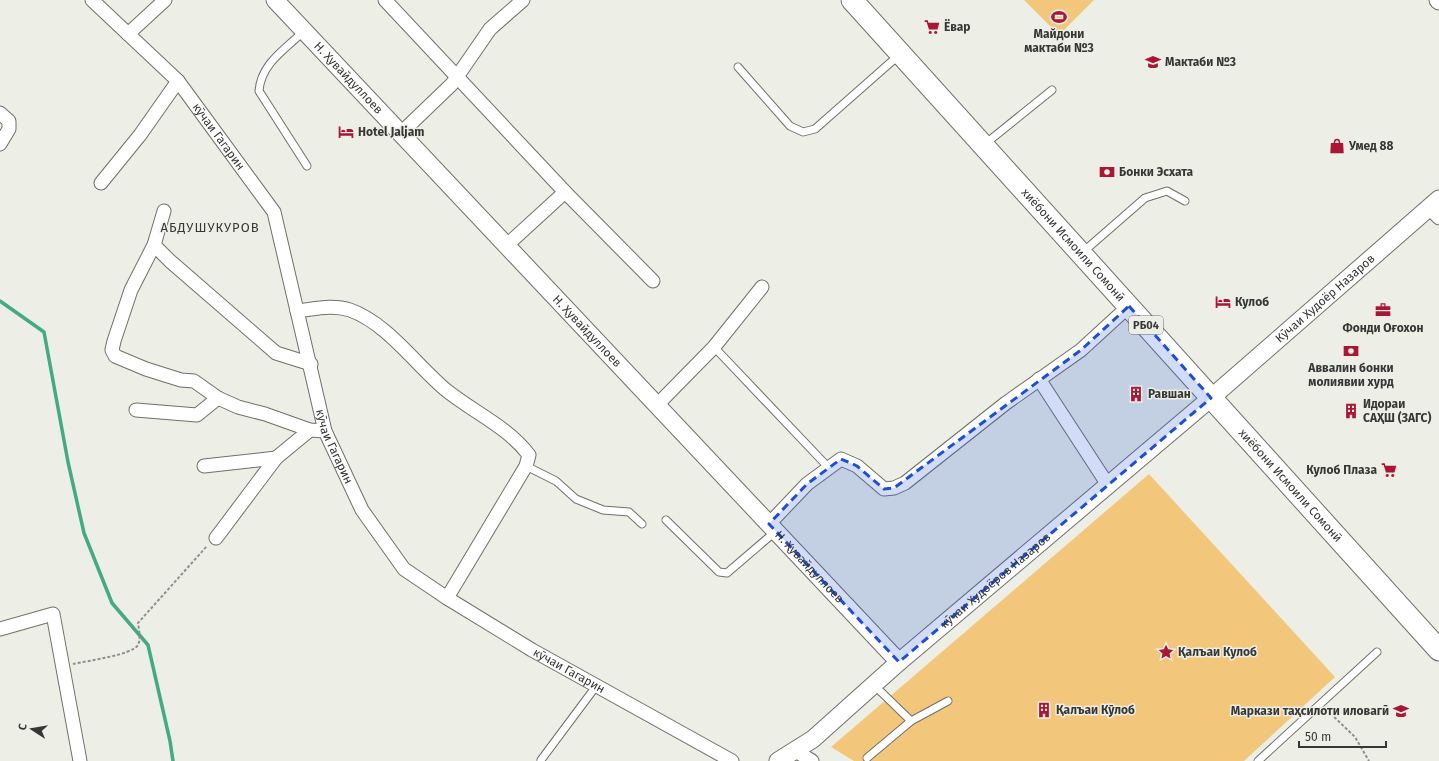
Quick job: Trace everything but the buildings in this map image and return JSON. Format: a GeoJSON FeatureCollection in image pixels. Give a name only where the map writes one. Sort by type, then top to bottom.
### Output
{"type":"FeatureCollection","features":[{"type":"Feature","properties":{"kind":"main road","name":"хиёбони Исмоили Сомонӣ"},"geometry":{"type":"LineString","coordinates":[[852,0],[1439,650]]}},
{"type":"Feature","properties":{"kind":"street","name":"кӯчаи Гагарин"},"geometry":{"type":"LineString","coordinates":[[92,0],[178,81],[274,212],[311,364],[325,431],[362,510],[404,569],[447,598],[532,650],[732,761]]}},
{"type":"Feature","properties":{"kind":"street"},"geometry":{"type":"LineString","coordinates":[[128,34],[165,0]]}},
{"type":"Feature","properties":{"kind":"street"},"geometry":{"type":"LineString","coordinates":[[385,0],[458,76],[565,192],[653,280]]}},
{"type":"Feature","properties":{"kind":"street"},"geometry":{"type":"LineString","coordinates":[[401,133],[452,84],[490,29],[523,0]]}},
{"type":"Feature","properties":{"kind":"street","name":"Н. Ҳувайдуллоев"},"geometry":{"type":"LineString","coordinates":[[281,2],[303,32],[401,133],[899,662]]}},
{"type":"Feature","properties":{"kind":"street"},"geometry":{"type":"LineString","coordinates":[[101,183],[140,135],[178,81]]}},
{"type":"Feature","properties":{"kind":"street"},"geometry":{"type":"LineString","coordinates":[[0,113],[9,121],[9,129],[0,144]]}},
{"type":"Feature","properties":{"kind":"street"},"geometry":{"type":"LineString","coordinates":[[506,246],[565,192]]}},
{"type":"Feature","properties":{"kind":"street","name":"Кӯчаи Худоёр Назаров"},"geometry":{"type":"LineString","coordinates":[[1211,398],[1436,208]]}},
{"type":"Feature","properties":{"kind":"street"},"geometry":{"type":"LineString","coordinates":[[164,210],[154,245],[131,290],[112,350],[115,356],[146,369],[181,380],[194,381],[218,398],[238,407],[265,414],[310,430],[325,431]]}},
{"type":"Feature","properties":{"kind":"street"},"geometry":{"type":"LineString","coordinates":[[154,245],[170,262],[276,353],[311,364]]}},
{"type":"Feature","properties":{"kind":"street"},"geometry":{"type":"LineString","coordinates":[[657,406],[714,348],[762,288]]}},
{"type":"Feature","properties":{"kind":"street"},"geometry":{"type":"LineString","coordinates":[[297,311],[333,306],[351,310],[375,323],[446,390],[519,441],[529,455],[526,466],[447,598]]}},
{"type":"Feature","properties":{"kind":"street"},"geometry":{"type":"LineString","coordinates":[[773,528],[807,484],[841,459],[857,466],[884,489],[894,488],[905,483],[1006,403],[1080,350],[1129,306]]}},
{"type":"Feature","properties":{"kind":"street"},"geometry":{"type":"LineString","coordinates":[[1040,379],[1108,485]]}},
{"type":"Feature","properties":{"kind":"street"},"geometry":{"type":"LineString","coordinates":[[136,410],[197,415],[218,398]]}},
{"type":"Feature","properties":{"kind":"street","name":"кӯчаи Худоёров Назаров"},"geometry":{"type":"LineString","coordinates":[[778,761],[813,739],[899,662],[1211,398]]}},
{"type":"Feature","properties":{"kind":"street"},"geometry":{"type":"LineString","coordinates":[[216,538],[276,458],[310,430]]}},
{"type":"Feature","properties":{"kind":"street"},"geometry":{"type":"LineString","coordinates":[[204,466],[276,458]]}},
{"type":"Feature","properties":{"kind":"street"},"geometry":{"type":"LineString","coordinates":[[0,629],[53,614],[80,761]]}},
{"type":"Feature","properties":{"kind":"street"},"geometry":{"type":"LineString","coordinates":[[794,750],[812,761]]}},
{"type":"Feature","properties":{"kind":"lane"},"geometry":{"type":"LineString","coordinates":[[303,32],[266,67],[260,80],[259,92],[307,166]]}},
{"type":"Feature","properties":{"kind":"lane"},"geometry":{"type":"LineString","coordinates":[[738,66],[790,126],[803,132],[815,129],[901,54]]}},
{"type":"Feature","properties":{"kind":"lane"},"geometry":{"type":"LineString","coordinates":[[984,146],[1052,90]]}},
{"type":"Feature","properties":{"kind":"lane"},"geometry":{"type":"LineString","coordinates":[[1081,254],[1145,198],[1167,191],[1185,201]]}},
{"type":"Feature","properties":{"kind":"lane"},"geometry":{"type":"LineString","coordinates":[[714,348],[829,468]]}},
{"type":"Feature","properties":{"kind":"lane"},"geometry":{"type":"LineString","coordinates":[[526,466],[556,481],[576,499],[603,510],[629,512],[642,524]]}},
{"type":"Feature","properties":{"kind":"lane"},"geometry":{"type":"LineString","coordinates":[[666,520],[712,568],[723,573],[727,573],[773,528]]}},
{"type":"Feature","properties":{"kind":"lane"},"geometry":{"type":"LineString","coordinates":[[1258,761],[1377,652]]}},
{"type":"Feature","properties":{"kind":"lane"},"geometry":{"type":"LineString","coordinates":[[542,760],[597,685]]}},
{"type":"Feature","properties":{"kind":"lane"},"geometry":{"type":"LineString","coordinates":[[874,685],[911,721]]}},
{"type":"Feature","properties":{"kind":"lane"},"geometry":{"type":"LineString","coordinates":[[867,758],[911,721],[948,701]]}},
{"type":"Feature","properties":{"kind":"path"},"geometry":{"type":"LineString","coordinates":[[62,666],[128,652],[138,646],[140,639],[138,623],[216,538]]}},
{"type":"Feature","properties":{"kind":"path"},"geometry":{"type":"LineString","coordinates":[[1320,703],[1355,737],[1369,761]]}},
{"type":"Feature","properties":{"kind":"highlighted area"},"geometry":{"type":"Polygon","coordinates":[[[1129,306],[1211,398],[899,662],[769,524],[807,484],[841,459],[857,466],[884,489],[894,488],[1081,350],[1129,306]]]}},
{"type":"Feature","properties":{"kind":"shaded area","name":"Майдони мактаби №3"},"geometry":{"type":"Polygon","coordinates":[[[1024,0],[1094,0],[1059,35],[1024,0]]]}},
{"type":"Feature","properties":{"kind":"shaded area"},"geometry":{"type":"Polygon","coordinates":[[[1149,474],[1335,677],[1244,761],[854,761],[831,747],[1149,474]]]}},
{"type":"Feature","properties":{"kind":"waterway"},"geometry":{"type":"LineString","coordinates":[[0,301],[44,332],[68,462],[84,533],[112,603],[148,645],[170,741],[173,761]]}},
{"type":"Feature","properties":{"kind":"place","name":"Майдони мактаби №3"},"geometry":{"type":"Point","coordinates":[1059,17]}},
{"type":"Feature","properties":{"kind":"place","name":"Ёвар"},"geometry":{"type":"Point","coordinates":[932,27]}},
{"type":"Feature","properties":{"kind":"place","name":"Мактаби №3"},"geometry":{"type":"Point","coordinates":[1153,62]}},
{"type":"Feature","properties":{"kind":"place","name":"Hotel Jaljam"},"geometry":{"type":"Point","coordinates":[346,132]}},
{"type":"Feature","properties":{"kind":"place","name":"Умед 88"},"geometry":{"type":"Point","coordinates":[1337,146]}},
{"type":"Feature","properties":{"kind":"place","name":"Бонки Эсхата"},"geometry":{"type":"Point","coordinates":[1107,172]}},
{"type":"Feature","properties":{"kind":"place","name":"Кулоб"},"geometry":{"type":"Point","coordinates":[1223,302]}},
{"type":"Feature","properties":{"kind":"place","name":"Фонди Оғохон"},"geometry":{"type":"Point","coordinates":[1383,310]}},
{"type":"Feature","properties":{"kind":"place","name":"Аввалин бонки молиявии хурд"},"geometry":{"type":"Point","coordinates":[1351,351]}},
{"type":"Feature","properties":{"kind":"place","name":"Равшан"},"geometry":{"type":"Point","coordinates":[1136,394]}},
{"type":"Feature","properties":{"kind":"place","name":"Идораи САҲШ (ЗАГС)"},"geometry":{"type":"Point","coordinates":[1351,411]}},
{"type":"Feature","properties":{"kind":"place","name":"Кулоб Плаза"},"geometry":{"type":"Point","coordinates":[1389,470]}},
{"type":"Feature","properties":{"kind":"place","name":"Қалъаи Кулоб"},"geometry":{"type":"Point","coordinates":[1166,652]}},
{"type":"Feature","properties":{"kind":"place","name":"Қалъаи Кӯлоб"},"geometry":{"type":"Point","coordinates":[1044,710]}},
{"type":"Feature","properties":{"kind":"place","name":"Маркази таҳсилоти иловагӣ"},"geometry":{"type":"Point","coordinates":[1401,711]}},
{"type":"Feature","properties":{"kind":"district","name":"АБДУШУКУРОВ"},"geometry":{"type":"Point","coordinates":[210,227]}}]}
